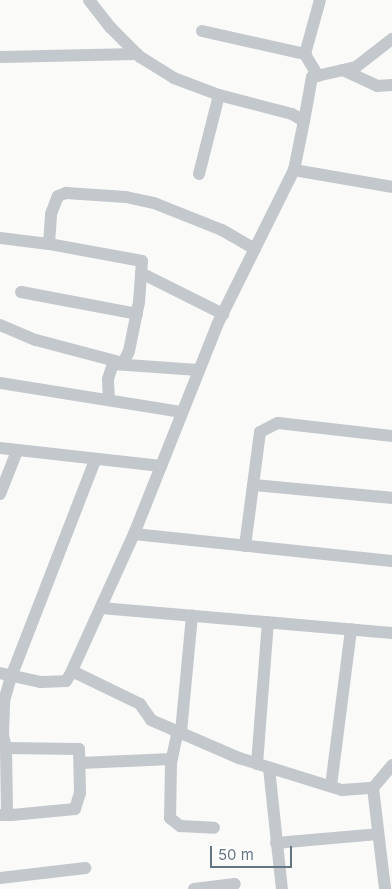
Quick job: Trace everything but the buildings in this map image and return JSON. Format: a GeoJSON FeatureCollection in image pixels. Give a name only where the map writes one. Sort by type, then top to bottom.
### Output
{"type":"FeatureCollection","features":[{"type":"Feature","properties":{"kind":"street"},"geometry":{"type":"LineString","coordinates":[[89,0],[137,54],[174,78],[219,95],[292,114],[304,121]]}},
{"type":"Feature","properties":{"kind":"street"},"geometry":{"type":"LineString","coordinates":[[318,76],[305,54],[320,0]]}},
{"type":"Feature","properties":{"kind":"street"},"geometry":{"type":"LineString","coordinates":[[202,31],[305,54]]}},
{"type":"Feature","properties":{"kind":"street"},"geometry":{"type":"LineString","coordinates":[[6,675],[40,682],[66,681],[134,534],[181,412],[222,314],[294,170],[312,77],[356,67],[392,39]]}},
{"type":"Feature","properties":{"kind":"street"},"geometry":{"type":"LineString","coordinates":[[0,57],[137,54]]}},
{"type":"Feature","properties":{"kind":"street"},"geometry":{"type":"LineString","coordinates":[[343,70],[377,86],[392,85]]}},
{"type":"Feature","properties":{"kind":"street"},"geometry":{"type":"LineString","coordinates":[[199,174],[219,95]]}},
{"type":"Feature","properties":{"kind":"street"},"geometry":{"type":"LineString","coordinates":[[294,170],[392,187]]}},
{"type":"Feature","properties":{"kind":"street"},"geometry":{"type":"LineString","coordinates":[[49,244],[51,214],[58,196],[66,193],[126,197],[154,203],[222,230],[255,249]]}},
{"type":"Feature","properties":{"kind":"street"},"geometry":{"type":"LineString","coordinates":[[0,238],[49,244],[142,261],[137,314],[123,363]]}},
{"type":"Feature","properties":{"kind":"street"},"geometry":{"type":"LineString","coordinates":[[141,273],[222,314]]}},
{"type":"Feature","properties":{"kind":"street"},"geometry":{"type":"LineString","coordinates":[[21,292],[137,314]]}},
{"type":"Feature","properties":{"kind":"street"},"geometry":{"type":"LineString","coordinates":[[0,325],[36,340],[123,363],[198,370]]}},
{"type":"Feature","properties":{"kind":"street"},"geometry":{"type":"LineString","coordinates":[[109,400],[108,379],[113,364],[123,363]]}},
{"type":"Feature","properties":{"kind":"street"},"geometry":{"type":"LineString","coordinates":[[0,383],[181,412]]}},
{"type":"Feature","properties":{"kind":"street"},"geometry":{"type":"LineString","coordinates":[[244,546],[260,432],[278,423],[392,436]]}},
{"type":"Feature","properties":{"kind":"street"},"geometry":{"type":"LineString","coordinates":[[0,448],[161,466]]}},
{"type":"Feature","properties":{"kind":"street"},"geometry":{"type":"LineString","coordinates":[[0,494],[17,451]]}},
{"type":"Feature","properties":{"kind":"street"},"geometry":{"type":"LineString","coordinates":[[6,748],[79,749],[80,792],[75,809],[4,815],[6,748],[3,735],[4,701],[6,675],[96,460]]}},
{"type":"Feature","properties":{"kind":"street"},"geometry":{"type":"LineString","coordinates":[[253,485],[392,498]]}},
{"type":"Feature","properties":{"kind":"street"},"geometry":{"type":"LineString","coordinates":[[134,534],[392,561]]}},
{"type":"Feature","properties":{"kind":"street"},"geometry":{"type":"LineString","coordinates":[[101,608],[392,633]]}},
{"type":"Feature","properties":{"kind":"street"},"geometry":{"type":"LineString","coordinates":[[192,616],[179,731],[172,759],[170,818],[180,826],[214,828]]}},
{"type":"Feature","properties":{"kind":"street"},"geometry":{"type":"LineString","coordinates":[[268,622],[263,766],[282,889]]}},
{"type":"Feature","properties":{"kind":"street"},"geometry":{"type":"LineString","coordinates":[[331,786],[351,629]]}},
{"type":"Feature","properties":{"kind":"street"},"geometry":{"type":"LineString","coordinates":[[72,671],[140,704],[151,720],[263,766],[342,790],[373,788]]}},
{"type":"Feature","properties":{"kind":"street"},"geometry":{"type":"LineString","coordinates":[[80,763],[172,759]]}},
{"type":"Feature","properties":{"kind":"street"},"geometry":{"type":"LineString","coordinates":[[385,889],[373,788],[392,765]]}},
{"type":"Feature","properties":{"kind":"street"},"geometry":{"type":"LineString","coordinates":[[276,843],[378,834]]}},
{"type":"Feature","properties":{"kind":"street"},"geometry":{"type":"LineString","coordinates":[[0,878],[85,868]]}},
{"type":"Feature","properties":{"kind":"street"},"geometry":{"type":"LineString","coordinates":[[194,889],[235,884]]}}]}
